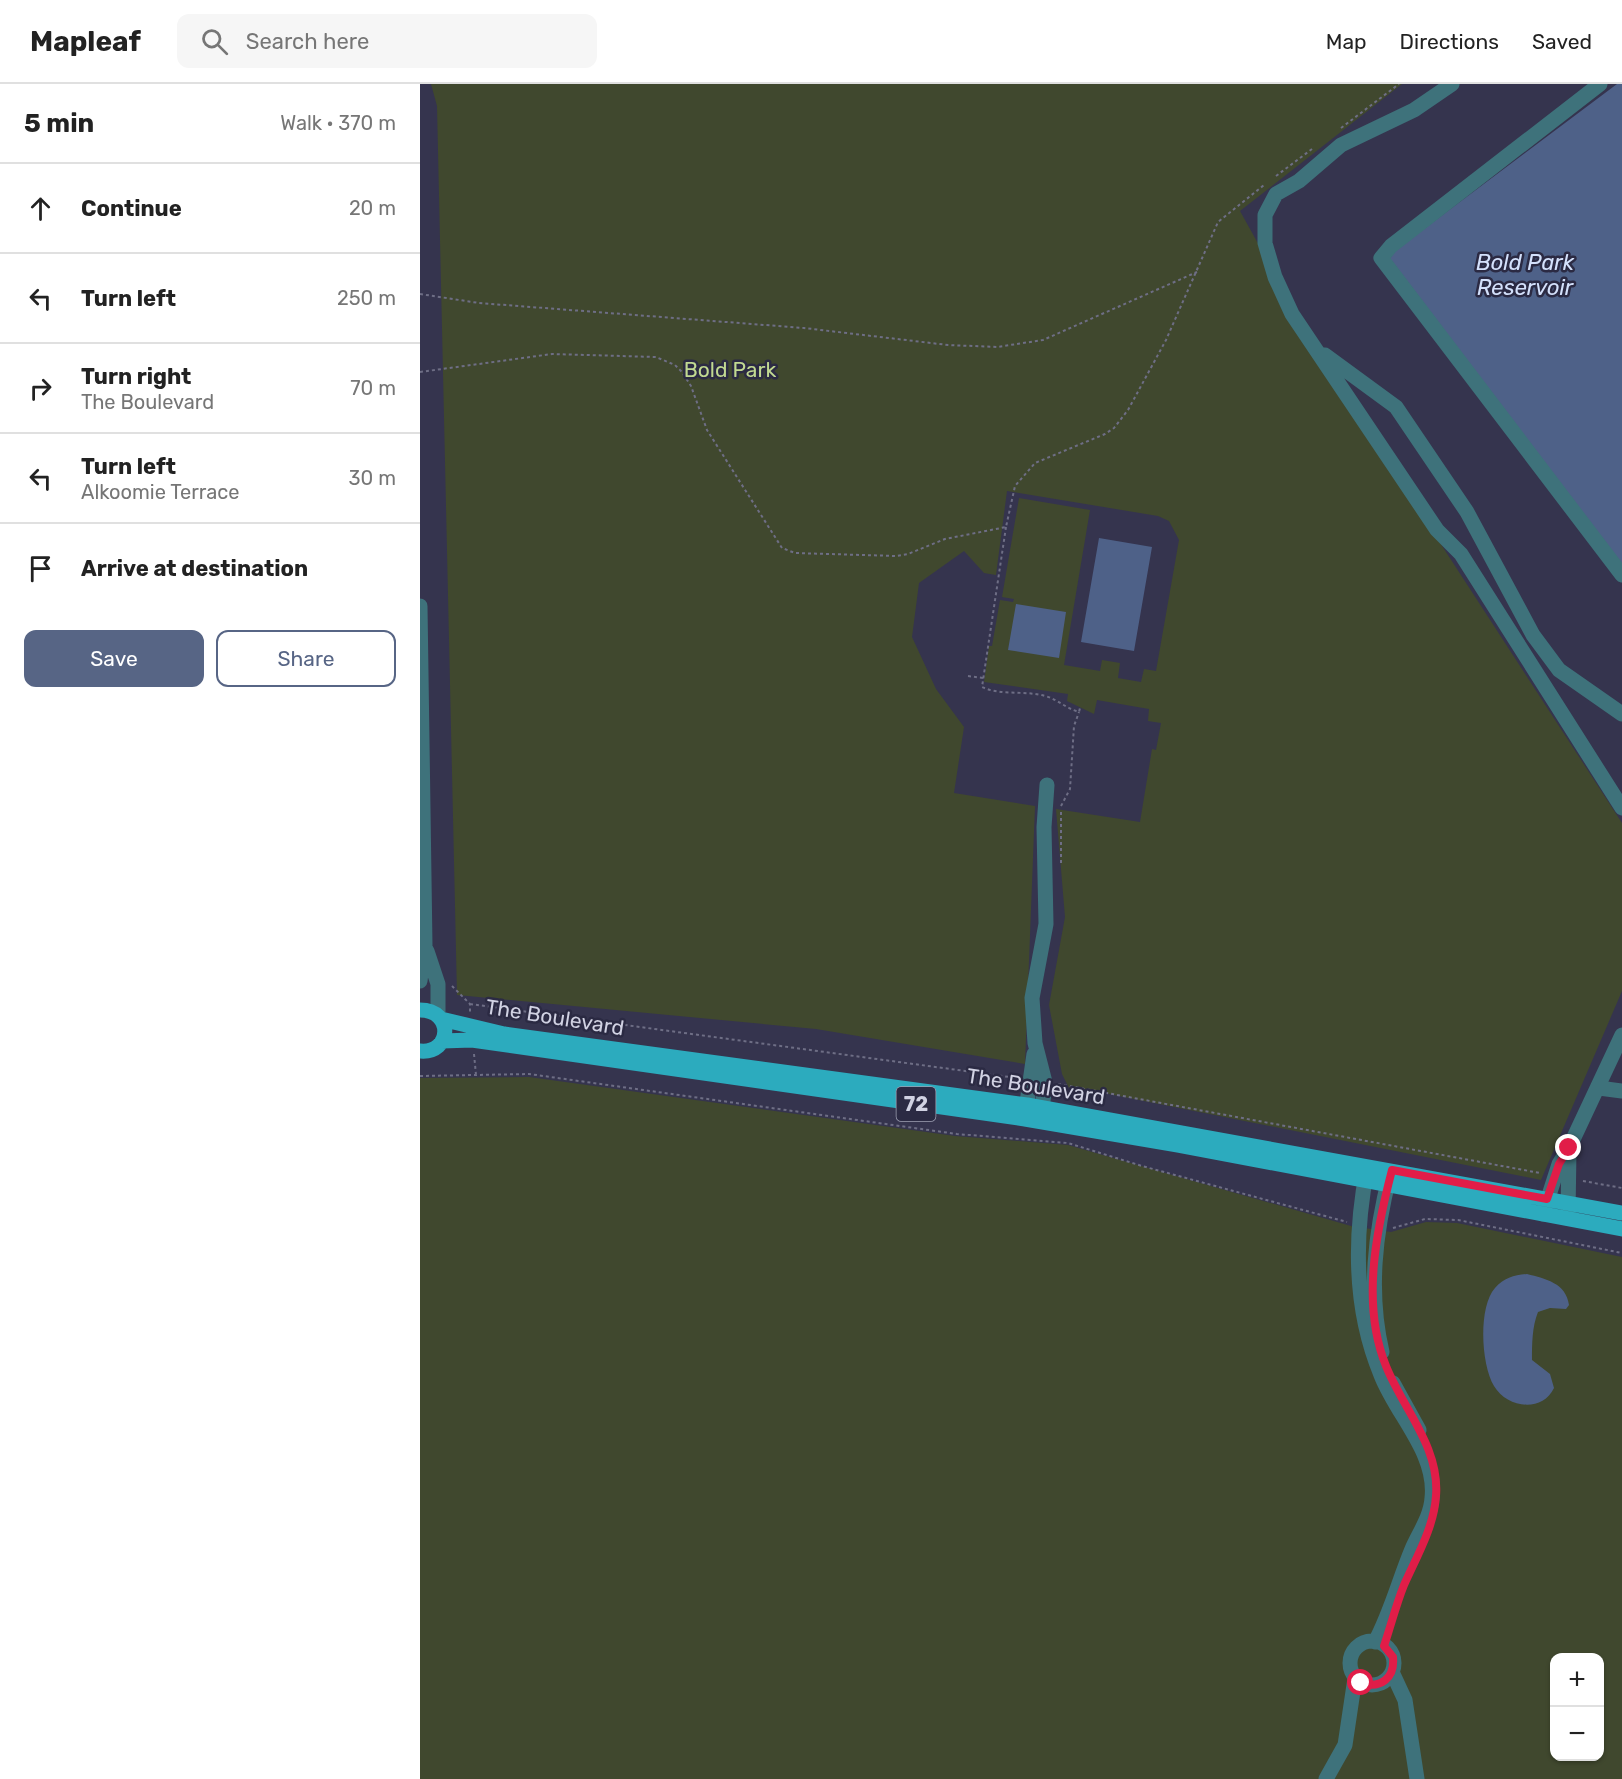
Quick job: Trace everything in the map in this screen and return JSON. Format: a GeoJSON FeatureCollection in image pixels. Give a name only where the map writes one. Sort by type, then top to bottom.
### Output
{"type":"FeatureCollection","features":[{"type":"Feature","properties":{"kind":"main road","name":"The Boulevard"},"geometry":{"type":"LineString","coordinates":[[420,1010],[430,1010],[440,1017],[504,1034],[1026,1112],[1366,1172],[1569,1211],[1622,1229]]}},
{"type":"Feature","properties":{"kind":"main road"},"geometry":{"type":"LineString","coordinates":[[440,1017],[445,1028],[442,1041]]}},
{"type":"Feature","properties":{"kind":"main road","name":"The Boulevard"},"geometry":{"type":"LineString","coordinates":[[420,1051],[431,1051],[442,1041],[472,1040],[1026,1112]]}},
{"type":"Feature","properties":{"kind":"main road","name":"The Boulevard"},"geometry":{"type":"LineString","coordinates":[[1569,1211],[1622,1213]]}},
{"type":"Feature","properties":{"kind":"street"},"geometry":{"type":"LineString","coordinates":[[1452,84],[1414,110],[1341,145],[1299,181],[1276,194],[1265,215],[1265,243],[1275,277],[1292,314],[1437,530],[1461,554],[1622,808]]}},
{"type":"Feature","properties":{"kind":"street"},"geometry":{"type":"LineString","coordinates":[[1600,84],[1391,246],[1381,258],[1622,575]]}},
{"type":"Feature","properties":{"kind":"street"},"geometry":{"type":"LineString","coordinates":[[1315,348],[1396,407],[1467,512],[1495,568],[1540,644],[1559,670],[1622,714]]}},
{"type":"Feature","properties":{"kind":"street"},"geometry":{"type":"LineString","coordinates":[[420,606],[425,945],[420,981]]}},
{"type":"Feature","properties":{"kind":"street"},"geometry":{"type":"LineString","coordinates":[[1042,1115],[1045,1082],[1035,1043],[1032,998],[1046,924],[1044,827],[1047,785]]}},
{"type":"Feature","properties":{"kind":"street"},"geometry":{"type":"LineString","coordinates":[[425,945],[438,984],[440,1017]]}},
{"type":"Feature","properties":{"kind":"street"},"geometry":{"type":"LineString","coordinates":[[1545,1206],[1559,1164],[1599,1088],[1622,1035]]}},
{"type":"Feature","properties":{"kind":"street"},"geometry":{"type":"LineString","coordinates":[[1026,1112],[1035,1043]]}},
{"type":"Feature","properties":{"kind":"street"},"geometry":{"type":"LineString","coordinates":[[1599,1088],[1622,1091]]}},
{"type":"Feature","properties":{"kind":"street"},"geometry":{"type":"LineString","coordinates":[[1569,1148],[1567,1178],[1569,1211]]}},
{"type":"Feature","properties":{"kind":"street"},"geometry":{"type":"LineString","coordinates":[[1366,1172],[1360,1225],[1360,1303],[1366,1332],[1392,1402],[1425,1453],[1432,1477],[1432,1500],[1380,1644]]}},
{"type":"Feature","properties":{"kind":"street"},"geometry":{"type":"LineString","coordinates":[[1380,1644],[1423,1545],[1436,1496],[1432,1459],[1413,1416],[1384,1363],[1375,1323],[1374,1273],[1378,1228],[1390,1177]]}},
{"type":"Feature","properties":{"kind":"street"},"geometry":{"type":"LineString","coordinates":[[1392,1672],[1383,1683],[1362,1681],[1351,1671],[1351,1657],[1360,1645],[1380,1644],[1393,1657],[1392,1672],[1405,1700],[1417,1779]]}},
{"type":"Feature","properties":{"kind":"street"},"geometry":{"type":"LineString","coordinates":[[1326,1779],[1345,1745],[1362,1681]]}},
{"type":"Feature","properties":{"kind":"path"},"geometry":{"type":"LineString","coordinates":[[1080,708],[1079,712],[1064,708],[1055,699],[1042,695],[985,689],[981,684],[1006,527],[1015,486],[1035,463],[1105,434],[1114,428],[1128,410],[1166,340],[1222,216]]}},
{"type":"Feature","properties":{"kind":"path"},"geometry":{"type":"LineString","coordinates":[[420,294],[490,304],[741,322],[948,345],[997,347],[1043,340],[1198,272]]}},
{"type":"Feature","properties":{"kind":"path"},"geometry":{"type":"LineString","coordinates":[[420,372],[552,354],[656,357],[675,364],[691,386],[706,430],[782,548],[795,553],[896,556],[908,554],[945,538],[1006,527]]}},
{"type":"Feature","properties":{"kind":"path"},"geometry":{"type":"LineString","coordinates":[[969,676],[983,678]]}},
{"type":"Feature","properties":{"kind":"path"},"geometry":{"type":"LineString","coordinates":[[420,1076],[529,1074],[957,1134],[1068,1143],[1142,1166],[1360,1225]]}},
{"type":"Feature","properties":{"kind":"path"},"geometry":{"type":"LineString","coordinates":[[1378,1228],[1390,1229],[1425,1219],[1458,1220],[1622,1253]]}},
{"type":"Feature","properties":{"kind":"green space","name":"Bold Park"},"geometry":{"type":"Polygon","coordinates":[[[431,84],[1402,84],[1240,211],[1331,375],[1622,823],[1622,991],[1541,1180],[1084,1089],[1070,1090],[1062,1074],[1049,1005],[1065,917],[1056,809],[1140,822],[1152,749],[1156,750],[1161,723],[1148,721],[1149,709],[1097,700],[1094,714],[1067,701],[1068,694],[984,682],[989,646],[992,646],[1000,600],[1013,602],[1014,599],[1002,597],[1019,498],[1090,510],[1064,665],[1100,671],[1102,660],[1120,663],[1118,678],[1141,682],[1144,669],[1156,671],[1179,540],[1169,521],[1158,516],[1007,491],[996,575],[984,573],[964,551],[919,583],[912,637],[936,689],[964,727],[954,793],[1035,806],[1025,1064],[816,1029],[457,995],[437,106],[431,84]]]}},
{"type":"Feature","properties":{"kind":"green space"},"geometry":{"type":"Polygon","coordinates":[[[529,1077],[955,1136],[1068,1145],[1351,1226],[1391,1232],[1426,1222],[1457,1223],[1622,1257],[1622,1779],[420,1779],[420,1078],[529,1077]]]}},
{"type":"Feature","properties":{"kind":"water","name":"Bold Park Reservoir"},"geometry":{"type":"Polygon","coordinates":[[[1617,84],[1622,84],[1622,565],[1388,256],[1617,84]]]}},
{"type":"Feature","properties":{"kind":"water"},"geometry":{"type":"Polygon","coordinates":[[[1099,538],[1152,547],[1134,651],[1081,642],[1099,538]]]}},
{"type":"Feature","properties":{"kind":"water"},"geometry":{"type":"Polygon","coordinates":[[[1016,604],[1066,612],[1059,658],[1008,650],[1016,604]]]}},
{"type":"Feature","properties":{"kind":"water"},"geometry":{"type":"Polygon","coordinates":[[[1527,1274],[1554,1283],[1564,1292],[1569,1305],[1566,1309],[1550,1308],[1538,1312],[1533,1330],[1532,1360],[1550,1374],[1554,1388],[1549,1396],[1541,1401],[1524,1405],[1507,1399],[1494,1386],[1486,1364],[1483,1336],[1486,1308],[1495,1288],[1510,1278],[1527,1274]]]}},
{"type":"Feature","properties":{"kind":"route"},"geometry":{"type":"LineString","coordinates":[[1361,1683],[1368,1685],[1383,1683],[1392,1672],[1393,1657],[1384,1646],[1404,1586],[1423,1545],[1436,1496],[1436,1478],[1432,1459],[1413,1416],[1384,1363],[1375,1323],[1374,1273],[1378,1228],[1392,1170],[1547,1199],[1559,1164],[1569,1148]]}}]}
